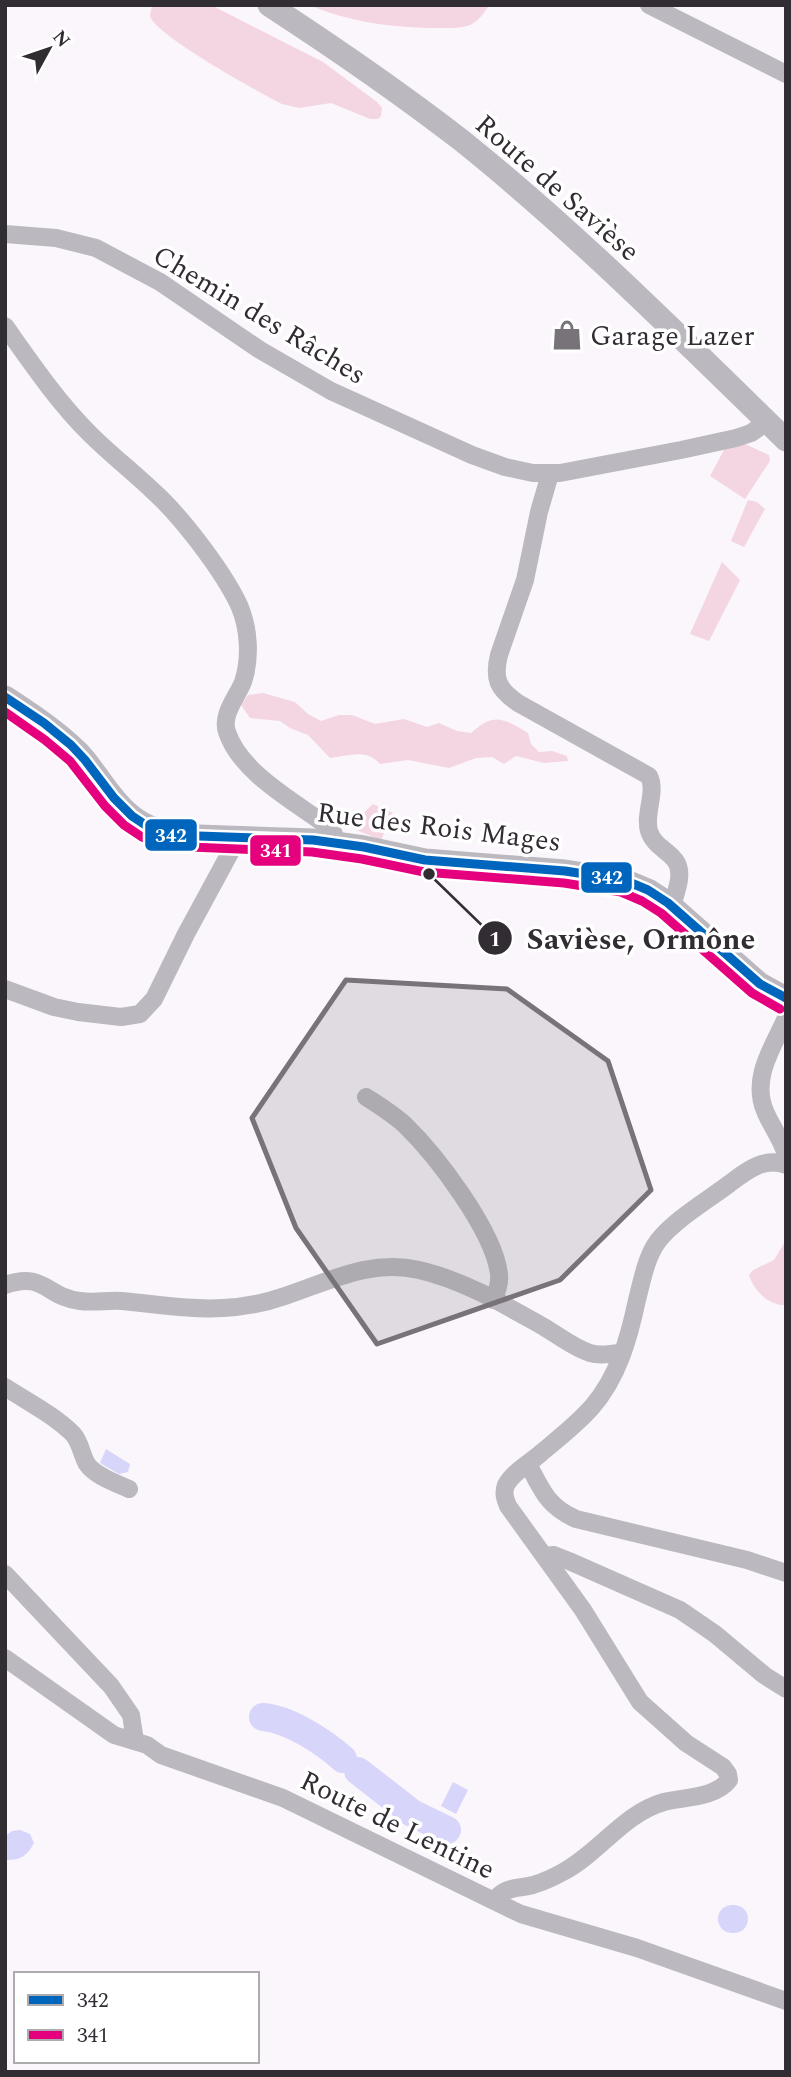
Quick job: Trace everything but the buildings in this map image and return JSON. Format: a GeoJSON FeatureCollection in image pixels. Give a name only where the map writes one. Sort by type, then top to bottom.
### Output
{"type":"FeatureCollection","features":[{"type":"Feature","properties":{"kind":"street","name":"Route de Savièse"},"geometry":{"type":"LineString","coordinates":[[269,5],[405,98],[492,167],[661,317],[786,440]]}},
{"type":"Feature","properties":{"kind":"street"},"geometry":{"type":"LineString","coordinates":[[649,5],[786,74]]}},
{"type":"Feature","properties":{"kind":"street","name":"Chemin des Râches"},"geometry":{"type":"LineString","coordinates":[[5,234],[56,238],[96,247],[160,282],[260,350],[331,391],[494,464],[550,474],[736,438],[751,433],[767,422]]}},
{"type":"Feature","properties":{"kind":"street"},"geometry":{"type":"LineString","coordinates":[[5,326],[64,407],[99,444],[170,508],[227,584],[241,610],[248,639],[244,678],[227,716],[227,731],[244,759],[307,814],[330,828],[334,834],[334,842]]}},
{"type":"Feature","properties":{"kind":"street"},"geometry":{"type":"LineString","coordinates":[[550,474],[525,580],[499,654],[496,678],[504,692],[518,704],[649,776],[652,782],[648,809],[650,833],[677,861],[680,872],[671,906]]}},
{"type":"Feature","properties":{"kind":"street","name":"Rue des Rois Mages"},"geometry":{"type":"LineString","coordinates":[[5,696],[45,723],[67,742],[126,812],[151,828],[170,835],[334,842],[425,860],[565,871],[615,878],[648,890],[671,906],[760,984],[786,998]]}},
{"type":"Feature","properties":{"kind":"street"},"geometry":{"type":"LineString","coordinates":[[5,989],[54,1007],[78,1012],[121,1017],[140,1014],[154,999],[231,851],[231,838]]}},
{"type":"Feature","properties":{"kind":"street"},"geometry":{"type":"LineString","coordinates":[[495,1900],[504,1891],[532,1885],[572,1868],[649,1807],[709,1792],[722,1787],[729,1780],[723,1767],[686,1743],[640,1702],[583,1610],[512,1510],[505,1496],[508,1482],[569,1430],[601,1396],[616,1372],[644,1274],[658,1241],[753,1167],[767,1162],[786,1161],[784,1147],[764,1109],[760,1092],[763,1067],[786,1018]]}},
{"type":"Feature","properties":{"kind":"street"},"geometry":{"type":"LineString","coordinates":[[366,1097],[393,1115],[411,1132],[468,1205],[485,1235],[497,1266],[499,1279],[494,1300]]}},
{"type":"Feature","properties":{"kind":"street"},"geometry":{"type":"LineString","coordinates":[[5,1285],[19,1280],[32,1281],[65,1298],[83,1302],[118,1301],[223,1308],[265,1302],[332,1278],[397,1266],[439,1276],[494,1300],[592,1354],[622,1353]]}},
{"type":"Feature","properties":{"kind":"street"},"geometry":{"type":"LineString","coordinates":[[5,1387],[72,1433],[93,1471],[129,1489]]}},
{"type":"Feature","properties":{"kind":"street"},"geometry":{"type":"LineString","coordinates":[[528,1464],[544,1495],[555,1507],[568,1515],[747,1560],[786,1573]]}},
{"type":"Feature","properties":{"kind":"street"},"geometry":{"type":"LineString","coordinates":[[545,1556],[558,1556],[680,1610],[786,1689]]}},
{"type":"Feature","properties":{"kind":"street"},"geometry":{"type":"LineString","coordinates":[[5,1574],[111,1686],[131,1715],[135,1741]]}},
{"type":"Feature","properties":{"kind":"street","name":"Route de Lentine"},"geometry":{"type":"LineString","coordinates":[[5,1658],[114,1735],[147,1745],[161,1755],[283,1798],[521,1914],[637,1948],[786,2001]]}},
{"type":"Feature","properties":{"kind":"highlighted area"},"geometry":{"type":"Polygon","coordinates":[[[346,980],[507,989],[608,1061],[651,1190],[560,1280],[377,1344],[296,1228],[252,1118],[346,980]]]}},
{"type":"Feature","properties":{"kind":"shaded area"},"geometry":{"type":"Polygon","coordinates":[[[152,5],[211,5],[323,62],[377,102],[382,108],[381,116],[378,119],[370,119],[331,103],[299,108],[282,104],[210,63],[170,36],[156,25],[150,16],[152,5]]]}},
{"type":"Feature","properties":{"kind":"shaded area"},"geometry":{"type":"Polygon","coordinates":[[[309,5],[489,5],[470,25],[450,28],[372,23],[309,5]]]}},
{"type":"Feature","properties":{"kind":"shaded area"},"geometry":{"type":"Polygon","coordinates":[[[745,444],[769,455],[770,461],[745,499],[710,476],[725,448],[745,444]]]}},
{"type":"Feature","properties":{"kind":"shaded area"},"geometry":{"type":"Polygon","coordinates":[[[748,500],[757,502],[765,509],[744,547],[731,541],[748,500]]]}},
{"type":"Feature","properties":{"kind":"shaded area"},"geometry":{"type":"Polygon","coordinates":[[[722,562],[740,580],[709,641],[690,634],[722,562]]]}},
{"type":"Feature","properties":{"kind":"shaded area"},"geometry":{"type":"Polygon","coordinates":[[[263,693],[295,702],[321,721],[339,715],[352,715],[375,724],[404,719],[427,727],[439,723],[457,731],[471,733],[486,722],[505,721],[528,733],[531,744],[539,752],[552,751],[567,756],[568,761],[544,763],[516,756],[504,764],[492,757],[476,758],[449,768],[408,760],[380,764],[363,755],[330,758],[308,735],[280,721],[250,718],[241,705],[248,695],[263,693]]]}},
{"type":"Feature","properties":{"kind":"shaded area"},"geometry":{"type":"Polygon","coordinates":[[[373,804],[393,813],[381,840],[349,827],[373,804]]]}},
{"type":"Feature","properties":{"kind":"shaded area"},"geometry":{"type":"Polygon","coordinates":[[[786,1240],[786,1305],[780,1305],[763,1296],[754,1287],[749,1275],[753,1270],[774,1260],[786,1240]]]}},
{"type":"Feature","properties":{"kind":"water"},"geometry":{"type":"Polygon","coordinates":[[[106,1449],[130,1464],[128,1472],[119,1474],[100,1463],[106,1449]]]}},
{"type":"Feature","properties":{"kind":"water"},"geometry":{"type":"Polygon","coordinates":[[[453,1782],[468,1790],[456,1814],[441,1806],[453,1782]]]}},
{"type":"Feature","properties":{"kind":"water"},"geometry":{"type":"Polygon","coordinates":[[[20,1830],[30,1834],[34,1843],[23,1856],[6,1860],[5,1836],[20,1830]]]}},
{"type":"Feature","properties":{"kind":"waterway"},"geometry":{"type":"LineString","coordinates":[[263,1717],[284,1722],[306,1732],[343,1759]]}},
{"type":"Feature","properties":{"kind":"waterway"},"geometry":{"type":"LineString","coordinates":[[358,1771],[412,1813],[447,1830]]}},
{"type":"Feature","properties":{"kind":"transit line","name":"342"},"geometry":{"type":"LineString","coordinates":[[5,697],[71,745],[132,816],[147,826],[170,835],[313,840],[425,860],[565,871],[624,880],[648,890],[668,903],[760,984],[786,998]]}},
{"type":"Feature","properties":{"kind":"transit line","name":"341"},"geometry":{"type":"LineString","coordinates":[[5,712],[70,761],[105,806],[124,825],[142,837],[166,846],[312,852],[424,872],[564,883],[621,892],[661,913],[752,993],[780,1009]]}},
{"type":"Feature","properties":{"kind":"place","name":"Garage Lazer"},"geometry":{"type":"Point","coordinates":[567,335]}},
{"type":"Feature","properties":{"kind":"place","name":"Savièse, Ormône"},"geometry":{"type":"Point","coordinates":[429,874]}}]}
